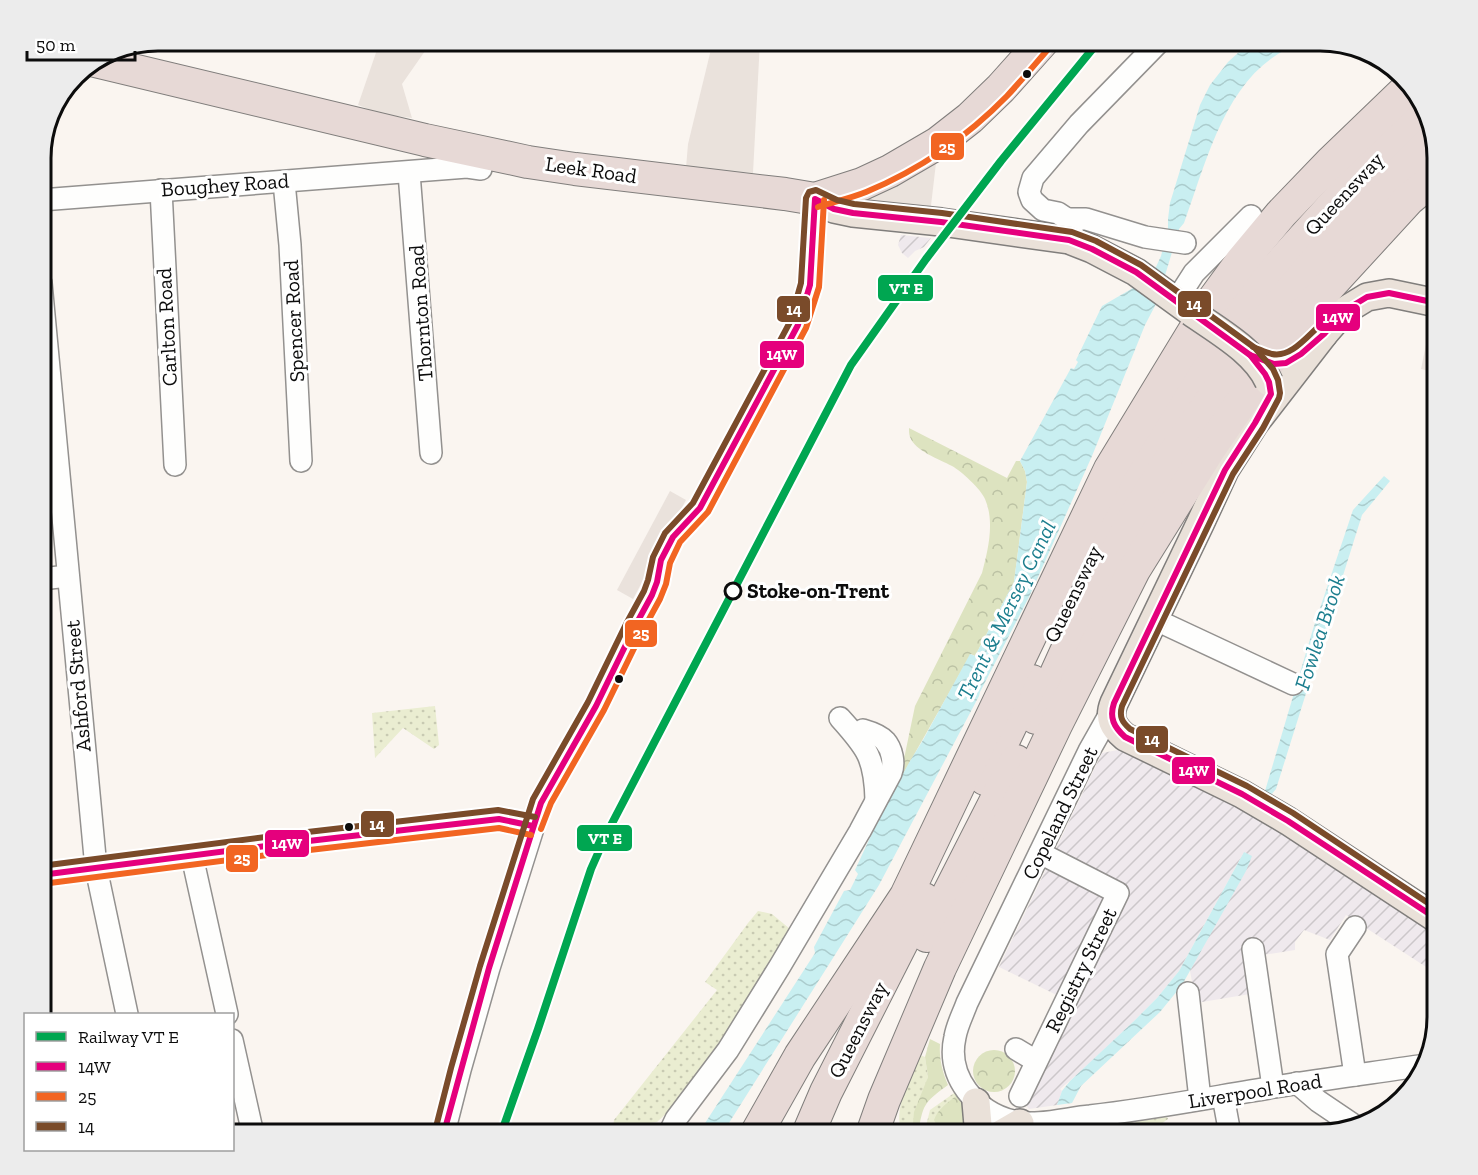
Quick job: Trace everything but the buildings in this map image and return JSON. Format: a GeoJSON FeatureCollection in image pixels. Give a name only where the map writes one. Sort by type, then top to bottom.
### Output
{"type":"FeatureCollection","features":[{"type":"Feature","properties":{"kind":"highway","name":"Leek Road"},"geometry":{"type":"LineString","coordinates":[[107,64],[424,140],[528,162],[815,199],[862,184],[890,171],[938,143],[993,96],[1033,51]]}},
{"type":"Feature","properties":{"kind":"highway"},"geometry":{"type":"LineString","coordinates":[[762,1124],[800,1056],[906,896],[1110,469],[1211,303],[1281,214],[1404,92]]}},
{"type":"Feature","properties":{"kind":"highway","name":"Queensway"},"geometry":{"type":"LineString","coordinates":[[812,1124],[831,1081],[1007,736],[1089,559],[1154,439],[1263,283],[1374,160],[1420,119]]}},
{"type":"Feature","properties":{"kind":"highway","name":"Queensway"},"geometry":{"type":"LineString","coordinates":[[834,1124],[1024,745],[1075,632],[1134,518],[1175,452],[1289,293],[1337,236],[1426,147]]}},
{"type":"Feature","properties":{"kind":"highway"},"geometry":{"type":"LineString","coordinates":[[1167,375],[1203,339],[1257,272],[1374,160]]}},
{"type":"Feature","properties":{"kind":"highway"},"geometry":{"type":"LineString","coordinates":[[1148,495],[1293,303],[1339,256],[1427,184]]}},
{"type":"Feature","properties":{"kind":"highway"},"geometry":{"type":"LineString","coordinates":[[876,1124],[940,968],[1134,570],[1208,451],[1296,322],[1409,199]]}},
{"type":"Feature","properties":{"kind":"highway"},"geometry":{"type":"LineString","coordinates":[[891,1124],[896,1100],[908,1069],[922,1007]]}},
{"type":"Feature","properties":{"kind":"main road"},"geometry":{"type":"LineString","coordinates":[[815,199],[834,209],[853,213],[941,222],[1068,230],[1092,249],[1136,272],[1250,354],[1274,364],[1277,373],[1271,394],[1255,423]]}},
{"type":"Feature","properties":{"kind":"main road"},"geometry":{"type":"LineString","coordinates":[[1277,373],[1324,334],[1344,311],[1366,297],[1389,293],[1427,301]]}},
{"type":"Feature","properties":{"kind":"main road","name":"Copeland Street"},"geometry":{"type":"LineString","coordinates":[[1111,712],[1225,470],[1255,423],[1324,334]]}},
{"type":"Feature","properties":{"kind":"main road"},"geometry":{"type":"LineString","coordinates":[[1111,712],[1112,722],[1125,737],[1242,794],[1288,821],[1427,912]]}},
{"type":"Feature","properties":{"kind":"main road"},"geometry":{"type":"LineString","coordinates":[[976,1102],[978,1124]]}},
{"type":"Feature","properties":{"kind":"street"},"geometry":{"type":"LineString","coordinates":[[1149,51],[1079,124],[1033,177],[1029,192],[1032,200],[1043,210],[1058,213],[1068,230],[1086,219],[1145,237],[1185,243]]}},
{"type":"Feature","properties":{"kind":"street","name":"Boughey Road"},"geometry":{"type":"LineString","coordinates":[[51,199],[467,167],[481,169]]}},
{"type":"Feature","properties":{"kind":"street","name":"Thornton Road"},"geometry":{"type":"LineString","coordinates":[[409,172],[431,453]]}},
{"type":"Feature","properties":{"kind":"street","name":"Spencer Road"},"geometry":{"type":"LineString","coordinates":[[284,182],[290,245],[301,461]]}},
{"type":"Feature","properties":{"kind":"street","name":"Carlton Road"},"geometry":{"type":"LineString","coordinates":[[160,190],[174,465]]}},
{"type":"Feature","properties":{"kind":"street"},"geometry":{"type":"LineString","coordinates":[[446,1124],[489,968],[543,799],[596,706],[652,595],[657,582],[660,560],[673,537],[700,508],[798,325],[810,285],[815,199]]}},
{"type":"Feature","properties":{"kind":"street"},"geometry":{"type":"LineString","coordinates":[[1178,302],[1194,273],[1251,216]]}},
{"type":"Feature","properties":{"kind":"street","name":"Ashford Street"},"geometry":{"type":"LineString","coordinates":[[51,466],[68,576],[96,868],[127,1013]]}},
{"type":"Feature","properties":{"kind":"street"},"geometry":{"type":"LineString","coordinates":[[51,578],[68,576]]}},
{"type":"Feature","properties":{"kind":"street"},"geometry":{"type":"LineString","coordinates":[[1154,619],[1293,684]]}},
{"type":"Feature","properties":{"kind":"street","name":"Copeland Street"},"geometry":{"type":"LineString","coordinates":[[1008,1124],[1006,1119],[991,1113],[976,1102],[960,1083],[954,1059],[954,1039],[967,1003],[1089,751],[1111,712]]}},
{"type":"Feature","properties":{"kind":"street"},"geometry":{"type":"LineString","coordinates":[[840,718],[868,753],[881,792]]}},
{"type":"Feature","properties":{"kind":"street"},"geometry":{"type":"LineString","coordinates":[[674,1124],[728,1050],[780,966],[881,792],[885,770],[879,750],[863,730]]}},
{"type":"Feature","properties":{"kind":"street"},"geometry":{"type":"LineString","coordinates":[[1089,751],[1103,741],[1125,737]]}},
{"type":"Feature","properties":{"kind":"street"},"geometry":{"type":"LineString","coordinates":[[51,874],[499,819],[533,826]]}},
{"type":"Feature","properties":{"kind":"street","name":"Registry Street"},"geometry":{"type":"LineString","coordinates":[[1020,1096],[1118,893],[1040,853]]}},
{"type":"Feature","properties":{"kind":"street"},"geometry":{"type":"LineString","coordinates":[[192,856],[227,1013]]}},
{"type":"Feature","properties":{"kind":"street"},"geometry":{"type":"LineString","coordinates":[[1355,927],[1337,954],[1355,1075]]}},
{"type":"Feature","properties":{"kind":"street"},"geometry":{"type":"LineString","coordinates":[[1253,948],[1274,1087]]}},
{"type":"Feature","properties":{"kind":"street"},"geometry":{"type":"LineString","coordinates":[[1188,993],[1200,1099]]}},
{"type":"Feature","properties":{"kind":"street"},"geometry":{"type":"LineString","coordinates":[[234,1049],[251,1124]]}},
{"type":"Feature","properties":{"kind":"street"},"geometry":{"type":"LineString","coordinates":[[1016,1049],[1036,1061]]}},
{"type":"Feature","properties":{"kind":"street","name":"Liverpool Road"},"geometry":{"type":"LineString","coordinates":[[1056,1120],[1415,1067]]}},
{"type":"Feature","properties":{"kind":"street"},"geometry":{"type":"LineString","coordinates":[[1298,1083],[1318,1101],[1346,1120]]}},
{"type":"Feature","properties":{"kind":"street"},"geometry":{"type":"LineString","coordinates":[[1223,1096],[1228,1124]]}},
{"type":"Feature","properties":{"kind":"street","name":"Copeland Street"},"geometry":{"type":"LineString","coordinates":[[1036,1124],[1056,1120]]}},
{"type":"Feature","properties":{"kind":"shaded area"},"geometry":{"type":"Polygon","coordinates":[[[377,51],[425,51],[402,84],[412,118],[381,114],[358,105],[377,51]]]}},
{"type":"Feature","properties":{"kind":"shaded area"},"geometry":{"type":"Polygon","coordinates":[[[711,51],[759,51],[753,173],[686,168],[688,144],[711,51]]]}},
{"type":"Feature","properties":{"kind":"shaded area"},"geometry":{"type":"Polygon","coordinates":[[[936,163],[930,214],[840,203],[893,184],[936,163]]]}},
{"type":"Feature","properties":{"kind":"shaded area"},"geometry":{"type":"Polygon","coordinates":[[[901,235],[931,238],[924,247],[915,251],[908,258],[898,245],[901,235]]]}},
{"type":"Feature","properties":{"kind":"shaded area"},"geometry":{"type":"Polygon","coordinates":[[[1427,340],[1427,370],[1421,369],[1427,340]]]}},
{"type":"Feature","properties":{"kind":"shaded area"},"geometry":{"type":"Polygon","coordinates":[[[670,491],[686,500],[633,599],[617,590],[670,491]]]}},
{"type":"Feature","properties":{"kind":"shaded area"},"geometry":{"type":"Polygon","coordinates":[[[1123,749],[1244,805],[1427,926],[1427,968],[1346,915],[1330,940],[1304,930],[1295,942],[1295,950],[1263,955],[1250,994],[1196,1003],[1190,971],[1244,852],[1179,971],[1157,998],[1060,1089],[1062,1091],[1057,1105],[1029,1109],[1024,1103],[1071,1002],[999,967],[1102,753],[1123,749]]]}},
{"type":"Feature","properties":{"kind":"green space"},"geometry":{"type":"Polygon","coordinates":[[[909,428],[1007,478],[1016,461],[1020,461],[1027,482],[1014,582],[975,656],[971,654],[902,776],[898,774],[905,754],[915,706],[982,573],[990,526],[988,508],[979,490],[956,468],[917,446],[910,437],[909,428]]]}},
{"type":"Feature","properties":{"kind":"green space"},"geometry":{"type":"Polygon","coordinates":[[[435,706],[439,745],[434,749],[403,728],[375,758],[372,713],[435,706]]]}},
{"type":"Feature","properties":{"kind":"green space"},"geometry":{"type":"Polygon","coordinates":[[[758,911],[772,914],[790,929],[711,1060],[670,1110],[657,1122],[614,1124],[614,1120],[717,990],[705,982],[758,911]]]}},
{"type":"Feature","properties":{"kind":"green space"},"geometry":{"type":"Polygon","coordinates":[[[930,1039],[940,1044],[941,1064],[948,1085],[933,1096],[926,1105],[920,1124],[913,1124],[914,1112],[928,1077],[925,1057],[930,1039]]]}},
{"type":"Feature","properties":{"kind":"green space"},"geometry":{"type":"Polygon","coordinates":[[[994,1050],[1009,1056],[1015,1071],[1009,1086],[994,1092],[979,1086],[973,1071],[979,1056],[994,1050]]]}},
{"type":"Feature","properties":{"kind":"green space"},"geometry":{"type":"Polygon","coordinates":[[[920,1055],[925,1057],[928,1077],[914,1124],[900,1124],[901,1105],[920,1055]]]}},
{"type":"Feature","properties":{"kind":"green space"},"geometry":{"type":"Polygon","coordinates":[[[957,1091],[972,1111],[971,1124],[926,1124],[930,1110],[957,1091]]]}},
{"type":"Feature","properties":{"kind":"green space"},"geometry":{"type":"Polygon","coordinates":[[[956,1096],[966,1114],[966,1124],[936,1124],[934,1120],[936,1116],[956,1096]]]}},
{"type":"Feature","properties":{"kind":"green space"},"geometry":{"type":"Polygon","coordinates":[[[1168,1118],[1161,1124],[1136,1124],[1135,1122],[1168,1118]]]}},
{"type":"Feature","properties":{"kind":"green space"},"geometry":{"type":"Polygon","coordinates":[[[1131,1120],[1134,1124],[1100,1124],[1131,1120]]]}},
{"type":"Feature","properties":{"kind":"water","name":"Trent & Mersey Canal"},"geometry":{"type":"Polygon","coordinates":[[[1240,51],[1284,51],[1259,69],[1243,87],[1218,130],[1184,223],[1179,229],[1157,302],[1145,325],[1092,456],[1030,595],[879,885],[728,1124],[704,1124],[815,953],[814,947],[844,891],[850,890],[858,874],[855,870],[881,814],[970,654],[975,656],[1014,582],[1027,482],[1020,461],[1071,368],[1074,369],[1078,362],[1076,360],[1102,306],[1133,288],[1156,267],[1168,228],[1170,203],[1200,105],[1210,85],[1240,51]]]}},
{"type":"Feature","properties":{"kind":"water","name":"Fowlea Brook"},"geometry":{"type":"Polygon","coordinates":[[[1384,476],[1390,481],[1362,515],[1276,789],[1271,795],[1265,791],[1313,629],[1353,510],[1384,476]]]}},
{"type":"Feature","properties":{"kind":"water"},"geometry":{"type":"Polygon","coordinates":[[[1244,852],[1252,856],[1246,871],[1182,985],[1160,1012],[1081,1086],[1072,1103],[1057,1105],[1062,1091],[1070,1081],[1157,998],[1179,971],[1244,852]]]}},
{"type":"Feature","properties":{"kind":"transit line","name":"25"},"geometry":{"type":"LineString","coordinates":[[818,207],[886,183],[923,163],[959,139],[1013,90],[1047,51]]}},
{"type":"Feature","properties":{"kind":"transit line"},"geometry":{"type":"LineString","coordinates":[[505,1124],[591,869],[607,833],[851,365],[926,259],[1001,161],[1091,51]]}},
{"type":"Feature","properties":{"kind":"transit line","name":"14"},"geometry":{"type":"LineString","coordinates":[[437,1124],[480,966],[533,799],[588,702],[644,591],[653,557],[665,533],[693,503],[790,322],[801,283],[806,198],[809,192],[816,190],[837,200],[854,204],[942,213],[1072,232],[1096,241],[1141,265],[1255,348],[1273,369],[1278,380],[1279,398],[1263,428],[1233,474],[1122,706],[1122,719],[1130,729],[1247,786],[1293,813],[1427,902]]}},
{"type":"Feature","properties":{"kind":"transit line","name":"14W"},"geometry":{"type":"LineString","coordinates":[[446,1124],[489,968],[541,803],[596,706],[652,595],[661,560],[673,537],[700,508],[798,325],[810,285],[815,199],[834,209],[853,213],[941,222],[1069,240],[1136,272],[1250,355],[1265,374],[1271,394],[1225,470],[1114,703],[1112,713],[1114,722],[1125,737],[1242,794],[1288,821],[1427,912]]}},
{"type":"Feature","properties":{"kind":"transit line","name":"25"},"geometry":{"type":"LineString","coordinates":[[541,829],[551,803],[604,710],[660,599],[670,563],[680,542],[708,512],[806,328],[819,287],[824,200]]}},
{"type":"Feature","properties":{"kind":"transit line","name":"14W"},"geometry":{"type":"LineString","coordinates":[[1250,355],[1274,364],[1286,363],[1301,354],[1324,334],[1344,311],[1367,297],[1389,293],[1427,301]]}},
{"type":"Feature","properties":{"kind":"transit line","name":"14"},"geometry":{"type":"LineString","coordinates":[[1253,347],[1272,354],[1285,353],[1297,346],[1318,327]]}},
{"type":"Feature","properties":{"kind":"transit line","name":"14"},"geometry":{"type":"LineString","coordinates":[[51,865],[498,810],[535,817]]}},
{"type":"Feature","properties":{"kind":"transit line","name":"14W"},"geometry":{"type":"LineString","coordinates":[[51,874],[499,819],[533,826]]}},
{"type":"Feature","properties":{"kind":"transit line","name":"25"},"geometry":{"type":"LineString","coordinates":[[51,883],[499,828],[531,835]]}},
{"type":"Feature","properties":{"kind":"place","name":"Stoke-on-Trent"},"geometry":{"type":"Point","coordinates":[733,591]}}]}
